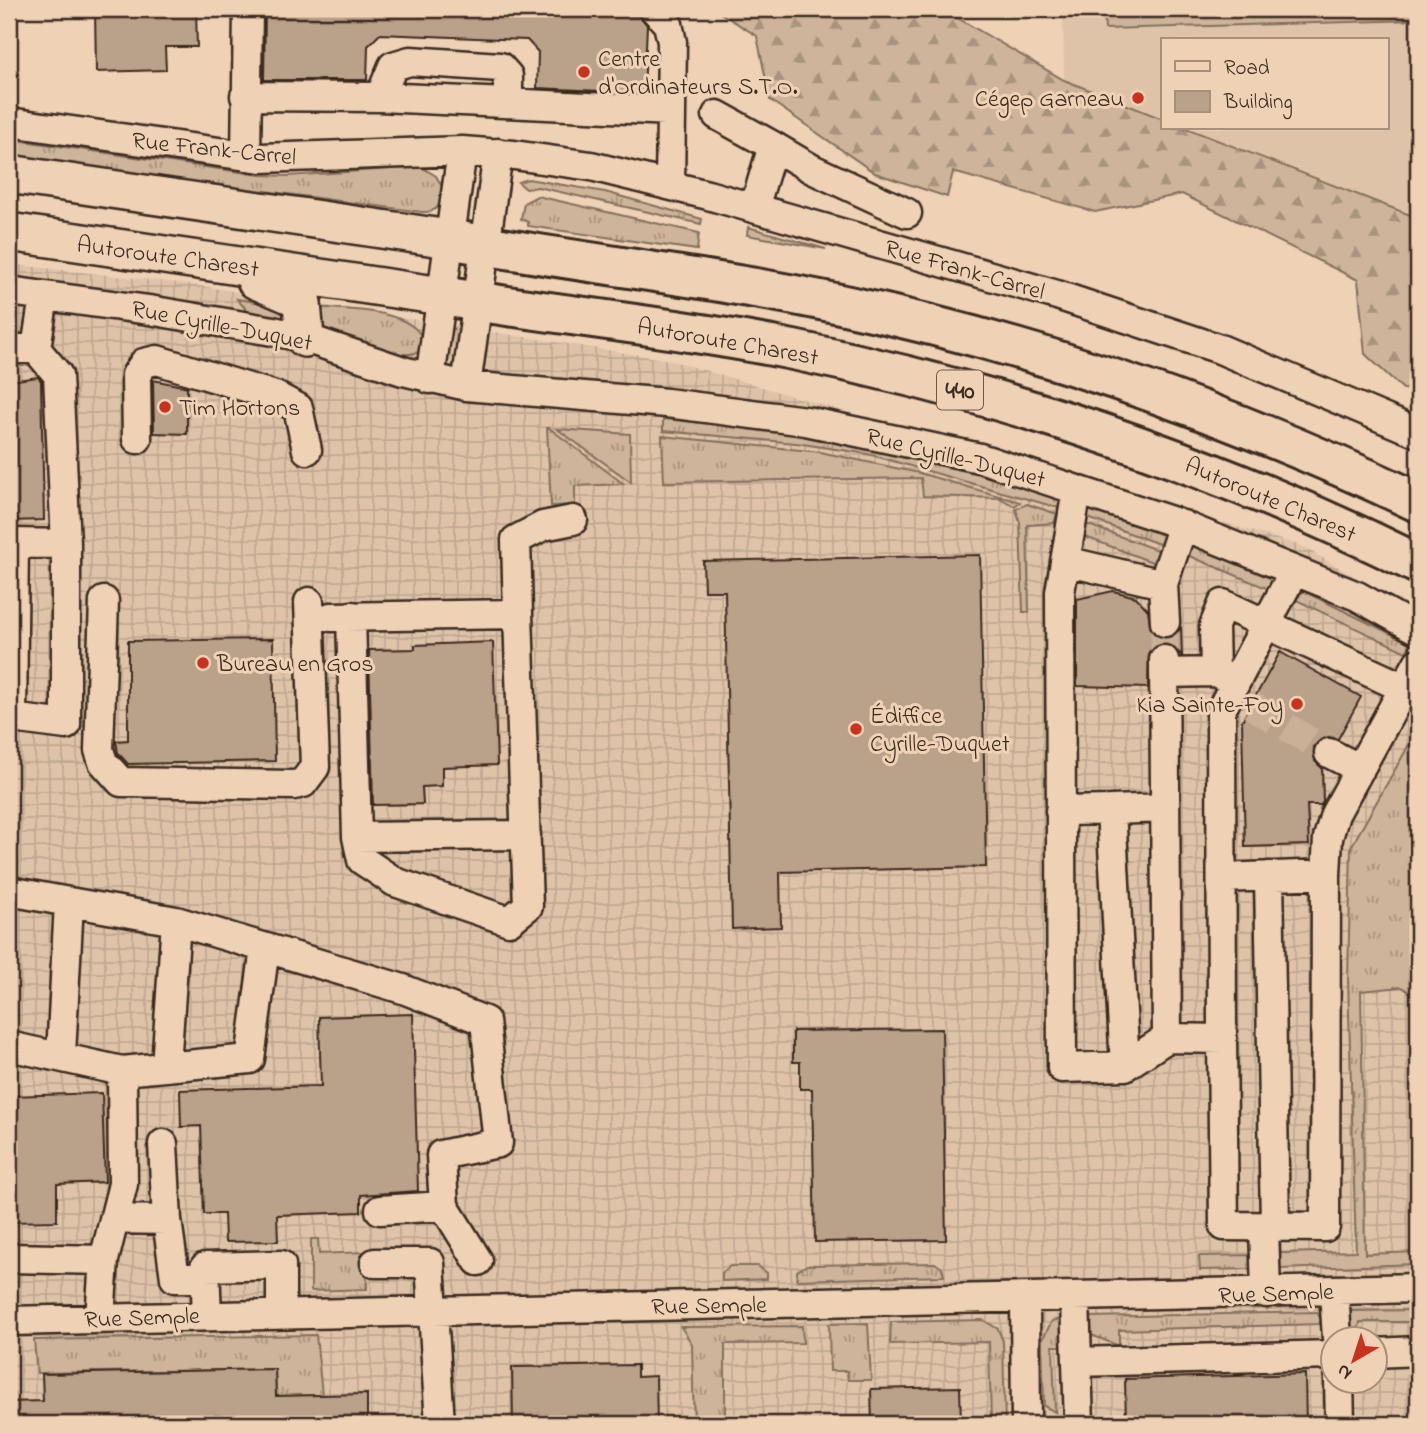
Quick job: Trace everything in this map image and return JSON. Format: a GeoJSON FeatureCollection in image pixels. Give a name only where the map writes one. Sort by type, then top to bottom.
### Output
{"type":"FeatureCollection","features":[{"type":"Feature","properties":{"kind":"highway","name":"440"},"geometry":{"type":"LineString","coordinates":[[467,242],[777,292],[995,341],[1094,371],[1206,411],[1418,502]]}},
{"type":"Feature","properties":{"kind":"highway","name":"Autoroute Charest"},"geometry":{"type":"LineString","coordinates":[[460,299],[742,341],[843,361],[992,398],[1141,446],[1239,483],[1418,564]]}},
{"type":"Feature","properties":{"kind":"main road"},"geometry":{"type":"LineString","coordinates":[[9,174],[467,242]]}},
{"type":"Feature","properties":{"kind":"main road","name":"Autoroute Charest"},"geometry":{"type":"LineString","coordinates":[[9,232],[460,299]]}},
{"type":"Feature","properties":{"kind":"main road"},"geometry":{"type":"LineString","coordinates":[[202,261],[296,297],[303,306],[305,338]]}},
{"type":"Feature","properties":{"kind":"street"},"geometry":{"type":"LineString","coordinates":[[246,156],[248,9]]}},
{"type":"Feature","properties":{"kind":"street"},"geometry":{"type":"LineString","coordinates":[[653,9],[668,24],[672,43],[670,185]]}},
{"type":"Feature","properties":{"kind":"street"},"geometry":{"type":"LineString","coordinates":[[245,96],[380,97],[671,111]]}},
{"type":"Feature","properties":{"kind":"street"},"geometry":{"type":"LineString","coordinates":[[717,115],[813,169],[907,214]]}},
{"type":"Feature","properties":{"kind":"street","name":"Rue Frank-Carrel"},"geometry":{"type":"LineString","coordinates":[[9,122],[246,156],[296,159],[389,152],[462,151],[498,153],[592,166],[754,208],[1057,295],[1220,349],[1418,433]]}},
{"type":"Feature","properties":{"kind":"street"},"geometry":{"type":"LineString","coordinates":[[754,208],[773,146]]}},
{"type":"Feature","properties":{"kind":"street"},"geometry":{"type":"LineString","coordinates":[[462,151],[467,242],[460,299],[466,386]]}},
{"type":"Feature","properties":{"kind":"street"},"geometry":{"type":"LineString","coordinates":[[467,242],[498,153]]}},
{"type":"Feature","properties":{"kind":"street","name":"Rue Cyrille-Duquet"},"geometry":{"type":"LineString","coordinates":[[9,292],[149,310],[305,338],[430,379],[466,386],[667,403],[806,421],[980,458],[1183,525],[1357,596],[1418,630]]}},
{"type":"Feature","properties":{"kind":"street"},"geometry":{"type":"LineString","coordinates":[[44,296],[22,349],[58,375],[66,544],[66,725],[10,718],[14,543],[66,544]]}},
{"type":"Feature","properties":{"kind":"street"},"geometry":{"type":"LineString","coordinates":[[430,379],[460,299]]}},
{"type":"Feature","properties":{"kind":"street"},"geometry":{"type":"LineString","coordinates":[[136,439],[136,375],[144,363],[157,360],[275,396],[298,408],[307,450]]}},
{"type":"Feature","properties":{"kind":"street"},"geometry":{"type":"LineString","coordinates":[[1077,490],[1060,592],[1062,1068],[1125,1066],[1167,1038],[1222,1039]]}},
{"type":"Feature","properties":{"kind":"street"},"geometry":{"type":"LineString","coordinates":[[351,616],[358,837],[362,860],[395,882],[509,921],[528,906],[516,540],[543,526],[573,520]]}},
{"type":"Feature","properties":{"kind":"street"},"geometry":{"type":"LineString","coordinates":[[1165,622],[1163,584],[1183,525]]}},
{"type":"Feature","properties":{"kind":"street"},"geometry":{"type":"LineString","coordinates":[[1065,561],[1163,584]]}},
{"type":"Feature","properties":{"kind":"street"},"geometry":{"type":"LineString","coordinates":[[1294,571],[1221,710],[1224,1226],[1325,1227],[1328,838],[1335,814],[1418,663]]}},
{"type":"Feature","properties":{"kind":"street"},"geometry":{"type":"LineString","coordinates":[[104,601],[99,750],[103,762],[121,782],[303,783],[315,767],[309,610],[351,616],[519,614]]}},
{"type":"Feature","properties":{"kind":"street"},"geometry":{"type":"LineString","coordinates":[[1233,688],[1214,626],[1223,604],[1404,688]]}},
{"type":"Feature","properties":{"kind":"street"},"geometry":{"type":"LineString","coordinates":[[1167,1038],[1164,666],[1233,688]]}},
{"type":"Feature","properties":{"kind":"street"},"geometry":{"type":"LineString","coordinates":[[1329,753],[1360,769]]}},
{"type":"Feature","properties":{"kind":"street"},"geometry":{"type":"LineString","coordinates":[[1060,811],[1165,808]]}},
{"type":"Feature","properties":{"kind":"street"},"geometry":{"type":"LineString","coordinates":[[1111,810],[1125,1066]]}},
{"type":"Feature","properties":{"kind":"street"},"geometry":{"type":"LineString","coordinates":[[358,837],[526,835]]}},
{"type":"Feature","properties":{"kind":"street"},"geometry":{"type":"LineString","coordinates":[[1222,877],[1326,874]]}},
{"type":"Feature","properties":{"kind":"street"},"geometry":{"type":"LineString","coordinates":[[1266,1293],[1270,1226],[1269,876]]}},
{"type":"Feature","properties":{"kind":"street"},"geometry":{"type":"LineString","coordinates":[[9,891],[176,921],[403,989],[485,1021],[498,1143],[440,1155],[444,1206],[478,1261]]}},
{"type":"Feature","properties":{"kind":"street"},"geometry":{"type":"LineString","coordinates":[[61,1055],[69,902]]}},
{"type":"Feature","properties":{"kind":"street"},"geometry":{"type":"LineString","coordinates":[[166,1066],[176,921]]}},
{"type":"Feature","properties":{"kind":"street"},"geometry":{"type":"LineString","coordinates":[[9,1046],[61,1055],[122,1071],[250,1059],[265,948]]}},
{"type":"Feature","properties":{"kind":"street"},"geometry":{"type":"LineString","coordinates":[[100,1318],[104,1260],[123,1184],[122,1071]]}},
{"type":"Feature","properties":{"kind":"street"},"geometry":{"type":"LineString","coordinates":[[163,1144],[167,1220],[175,1278],[206,1278]]}},
{"type":"Feature","properties":{"kind":"street"},"geometry":{"type":"LineString","coordinates":[[380,1210],[444,1206]]}},
{"type":"Feature","properties":{"kind":"street"},"geometry":{"type":"LineString","coordinates":[[114,1219],[167,1220]]}},
{"type":"Feature","properties":{"kind":"street"},"geometry":{"type":"LineString","coordinates":[[9,1258],[104,1260]]}},
{"type":"Feature","properties":{"kind":"street"},"geometry":{"type":"LineString","coordinates":[[375,1263],[430,1263],[440,1424]]}},
{"type":"Feature","properties":{"kind":"street"},"geometry":{"type":"LineString","coordinates":[[207,1315],[205,1267],[281,1265],[281,1314]]}},
{"type":"Feature","properties":{"kind":"street","name":"Rue Semple"},"geometry":{"type":"LineString","coordinates":[[9,1321],[433,1310],[1075,1299],[1415,1288]]}},
{"type":"Feature","properties":{"kind":"street"},"geometry":{"type":"LineString","coordinates":[[1334,1292],[1336,1324]]}},
{"type":"Feature","properties":{"kind":"street"},"geometry":{"type":"LineString","coordinates":[[1075,1299],[1079,1424]]}},
{"type":"Feature","properties":{"kind":"street"},"geometry":{"type":"LineString","coordinates":[[1024,1300],[1026,1424]]}},
{"type":"Feature","properties":{"kind":"street"},"geometry":{"type":"LineString","coordinates":[[1388,1353],[1418,1352]]}},
{"type":"Feature","properties":{"kind":"street"},"geometry":{"type":"LineString","coordinates":[[1077,1362],[1318,1355]]}},
{"type":"Feature","properties":{"kind":"street"},"geometry":{"type":"LineString","coordinates":[[1339,1394],[1340,1424]]}},
{"type":"Feature","properties":{"kind":"shaded area","name":"Cégep Garneau"},"geometry":{"type":"Polygon","coordinates":[[[1063,9],[1418,9],[1418,217],[1195,130],[1388,130],[1388,38],[1161,38],[1161,116],[1064,79],[1063,9]]]}},
{"type":"Feature","properties":{"kind":"shaded area"},"geometry":{"type":"Polygon","coordinates":[[[9,264],[188,284],[670,360],[1302,546],[1418,614],[1418,1424],[9,1424],[9,264]]]}},
{"type":"Feature","properties":{"kind":"green space"},"geometry":{"type":"Polygon","coordinates":[[[714,9],[942,9],[1064,80],[1161,118],[1161,130],[1191,130],[1418,218],[1418,390],[1403,389],[1365,354],[1358,280],[1182,194],[1095,212],[953,172],[947,197],[875,173],[770,100],[757,36],[714,9]]]}},
{"type":"Feature","properties":{"kind":"green space"},"geometry":{"type":"Polygon","coordinates":[[[1104,9],[1418,9],[1418,20],[1105,29],[1104,9]]]}},
{"type":"Feature","properties":{"kind":"green space"},"geometry":{"type":"Polygon","coordinates":[[[9,139],[261,175],[287,176],[421,167],[436,176],[444,190],[438,207],[422,212],[9,157],[9,139]]]}},
{"type":"Feature","properties":{"kind":"green space"},"geometry":{"type":"Polygon","coordinates":[[[528,179],[605,192],[702,219],[701,224],[538,187],[526,189],[518,182],[528,179]]]}},
{"type":"Feature","properties":{"kind":"green space"},"geometry":{"type":"Polygon","coordinates":[[[537,196],[699,233],[697,250],[528,226],[528,222],[521,219],[524,203],[537,196]]]}},
{"type":"Feature","properties":{"kind":"green space"},"geometry":{"type":"Polygon","coordinates":[[[748,227],[826,249],[747,235],[748,227]]]}},
{"type":"Feature","properties":{"kind":"green space"},"geometry":{"type":"Polygon","coordinates":[[[237,299],[273,307],[290,321],[253,318],[237,299]]]}},
{"type":"Feature","properties":{"kind":"green space"},"geometry":{"type":"Polygon","coordinates":[[[317,307],[375,312],[403,321],[415,328],[423,338],[421,351],[412,354],[386,353],[321,337],[317,307]]]}},
{"type":"Feature","properties":{"kind":"green space"},"geometry":{"type":"Polygon","coordinates":[[[663,419],[796,432],[950,464],[1060,497],[1059,508],[868,454],[796,443],[663,431],[663,419]]]}},
{"type":"Feature","properties":{"kind":"green space"},"geometry":{"type":"Polygon","coordinates":[[[547,428],[624,484],[575,486],[575,505],[551,506],[547,428]]]}},
{"type":"Feature","properties":{"kind":"green space"},"geometry":{"type":"Polygon","coordinates":[[[557,429],[630,434],[631,482],[557,429]]]}},
{"type":"Feature","properties":{"kind":"green space"},"geometry":{"type":"Polygon","coordinates":[[[662,436],[820,452],[919,473],[1020,502],[1014,506],[1000,498],[923,496],[921,478],[664,482],[662,436]]]}},
{"type":"Feature","properties":{"kind":"green space"},"geometry":{"type":"Polygon","coordinates":[[[1027,504],[1057,514],[1054,523],[1027,525],[1029,612],[1023,612],[1020,523],[1016,509],[1027,504]]]}},
{"type":"Feature","properties":{"kind":"green space"},"geometry":{"type":"Polygon","coordinates":[[[1090,507],[1163,534],[1162,545],[1085,517],[1090,507]]]}},
{"type":"Feature","properties":{"kind":"green space"},"geometry":{"type":"Polygon","coordinates":[[[1083,523],[1160,551],[1152,562],[1080,535],[1083,523]]]}},
{"type":"Feature","properties":{"kind":"green space"},"geometry":{"type":"Polygon","coordinates":[[[1194,546],[1275,580],[1271,590],[1187,555],[1194,546]]]}},
{"type":"Feature","properties":{"kind":"green space"},"geometry":{"type":"Polygon","coordinates":[[[1303,591],[1410,645],[1406,652],[1296,600],[1303,591]]]}},
{"type":"Feature","properties":{"kind":"green space"},"geometry":{"type":"Polygon","coordinates":[[[1418,729],[1418,1003],[1412,994],[1402,987],[1361,991],[1365,1254],[1418,1252],[1418,1264],[1280,1269],[1280,1253],[1356,1251],[1348,980],[1351,847],[1418,729]]]}},
{"type":"Feature","properties":{"kind":"green space"},"geometry":{"type":"Polygon","coordinates":[[[311,1239],[318,1239],[319,1254],[366,1252],[367,1289],[311,1291],[311,1239]]]}},
{"type":"Feature","properties":{"kind":"green space"},"geometry":{"type":"Polygon","coordinates":[[[1253,1255],[1253,1269],[1200,1270],[1199,1256],[1253,1255]]]}},
{"type":"Feature","properties":{"kind":"green space"},"geometry":{"type":"Polygon","coordinates":[[[935,1263],[942,1268],[944,1276],[797,1280],[797,1271],[807,1265],[935,1263]]]}},
{"type":"Feature","properties":{"kind":"green space"},"geometry":{"type":"Polygon","coordinates":[[[730,1266],[758,1266],[767,1273],[767,1279],[722,1281],[722,1273],[730,1266]]]}},
{"type":"Feature","properties":{"kind":"green space"},"geometry":{"type":"Polygon","coordinates":[[[1418,1310],[1418,1322],[1348,1324],[1350,1311],[1418,1310]]]}},
{"type":"Feature","properties":{"kind":"green space"},"geometry":{"type":"Polygon","coordinates":[[[1317,1312],[1321,1320],[1319,1324],[1119,1330],[1119,1346],[1089,1334],[1091,1317],[1317,1312]]]}},
{"type":"Feature","properties":{"kind":"green space"},"geometry":{"type":"Polygon","coordinates":[[[1067,1318],[1069,1346],[1053,1346],[1055,1412],[1044,1406],[1042,1340],[1052,1321],[1067,1318]]]}},
{"type":"Feature","properties":{"kind":"green space"},"geometry":{"type":"Polygon","coordinates":[[[983,1320],[998,1329],[1003,1341],[1005,1424],[991,1424],[989,1342],[890,1344],[891,1322],[983,1320]]]}},
{"type":"Feature","properties":{"kind":"green space"},"geometry":{"type":"Polygon","coordinates":[[[868,1323],[871,1380],[848,1380],[847,1371],[830,1371],[829,1324],[868,1323]]]}},
{"type":"Feature","properties":{"kind":"green space"},"geometry":{"type":"Polygon","coordinates":[[[802,1326],[803,1343],[725,1344],[725,1424],[694,1424],[692,1344],[681,1327],[802,1326]]]}},
{"type":"Feature","properties":{"kind":"green space"},"geometry":{"type":"Polygon","coordinates":[[[316,1335],[322,1395],[276,1396],[275,1369],[37,1373],[34,1340],[316,1335]]]}},
{"type":"Feature","properties":{"kind":"building"},"geometry":{"type":"Polygon","coordinates":[[[95,9],[196,9],[197,47],[165,47],[166,70],[96,72],[95,9]]]}},
{"type":"Feature","properties":{"kind":"building"},"geometry":{"type":"Polygon","coordinates":[[[265,9],[577,9],[577,14],[640,16],[647,25],[644,93],[537,88],[538,52],[527,40],[380,34],[368,46],[367,80],[264,80],[265,9]]]}},
{"type":"Feature","properties":{"kind":"building"},"geometry":{"type":"Polygon","coordinates":[[[38,377],[41,381],[44,520],[9,521],[9,381],[38,377]]]}},
{"type":"Feature","properties":{"kind":"building"},"geometry":{"type":"Polygon","coordinates":[[[153,380],[187,387],[187,434],[154,433],[153,380]]]}},
{"type":"Feature","properties":{"kind":"building","name":"Édiffice Cyrille-Duquet"},"geometry":{"type":"Polygon","coordinates":[[[980,555],[986,867],[780,872],[781,927],[732,929],[725,591],[704,591],[703,561],[980,555]]]}},
{"type":"Feature","properties":{"kind":"building"},"geometry":{"type":"Polygon","coordinates":[[[1113,591],[1136,597],[1148,610],[1151,630],[1157,636],[1173,636],[1181,628],[1182,656],[1173,646],[1165,643],[1155,646],[1149,652],[1148,688],[1077,686],[1077,599],[1113,591]]]}},
{"type":"Feature","properties":{"kind":"building"},"geometry":{"type":"Polygon","coordinates":[[[273,639],[275,761],[128,764],[118,753],[116,741],[128,740],[128,641],[273,639]]]}},
{"type":"Feature","properties":{"kind":"building"},"geometry":{"type":"Polygon","coordinates":[[[493,642],[497,765],[442,767],[442,786],[422,787],[423,804],[373,805],[369,650],[493,642]]]}},
{"type":"Feature","properties":{"kind":"building"},"geometry":{"type":"Polygon","coordinates":[[[1280,652],[1361,697],[1338,739],[1328,737],[1314,746],[1315,761],[1322,768],[1323,802],[1321,805],[1307,805],[1309,845],[1245,847],[1242,721],[1280,652]]]}},
{"type":"Feature","properties":{"kind":"building"},"geometry":{"type":"Polygon","coordinates":[[[413,1014],[418,1191],[361,1195],[361,1212],[277,1215],[278,1241],[225,1242],[224,1214],[204,1214],[201,1126],[181,1127],[180,1090],[321,1086],[319,1017],[413,1014]]]}},
{"type":"Feature","properties":{"kind":"building"},"geometry":{"type":"Polygon","coordinates":[[[942,1029],[946,1240],[815,1242],[812,1089],[800,1089],[800,1062],[793,1062],[793,1031],[942,1029]]]}},
{"type":"Feature","properties":{"kind":"building"},"geometry":{"type":"Polygon","coordinates":[[[102,1093],[105,1182],[57,1184],[57,1221],[9,1222],[9,1096],[102,1093]]]}},
{"type":"Feature","properties":{"kind":"building"},"geometry":{"type":"Polygon","coordinates":[[[637,1365],[637,1377],[656,1376],[657,1424],[513,1424],[512,1367],[637,1365]]]}},
{"type":"Feature","properties":{"kind":"building"},"geometry":{"type":"Polygon","coordinates":[[[275,1369],[276,1396],[367,1394],[367,1424],[9,1424],[9,1402],[43,1401],[42,1374],[275,1369]]]}},
{"type":"Feature","properties":{"kind":"building"},"geometry":{"type":"Polygon","coordinates":[[[1305,1374],[1306,1424],[1126,1424],[1125,1379],[1305,1374]]]}},
{"type":"Feature","properties":{"kind":"building"},"geometry":{"type":"Polygon","coordinates":[[[960,1387],[961,1424],[872,1424],[871,1389],[960,1387]]]}},
{"type":"Feature","properties":{"kind":"tunnel"},"geometry":{"type":"LineString","coordinates":[[1164,660],[1165,622]]}},
{"type":"Feature","properties":{"kind":"tunnel"},"geometry":{"type":"LineString","coordinates":[[1251,705],[1329,753]]}},
{"type":"Feature","properties":{"kind":"place","name":"Centre d'Ordinateurs S.T.O."},"geometry":{"type":"Point","coordinates":[584,72]}},
{"type":"Feature","properties":{"kind":"place","name":"Cégep Garneau"},"geometry":{"type":"Point","coordinates":[1138,98]}},
{"type":"Feature","properties":{"kind":"place","name":"Tim Hortons"},"geometry":{"type":"Point","coordinates":[165,407]}},
{"type":"Feature","properties":{"kind":"place","name":"Bureau en Gros"},"geometry":{"type":"Point","coordinates":[203,663]}},
{"type":"Feature","properties":{"kind":"place","name":"Kia Sainte-Foy"},"geometry":{"type":"Point","coordinates":[1297,704]}},
{"type":"Feature","properties":{"kind":"place","name":"Édiffice Cyrille-Duquet"},"geometry":{"type":"Point","coordinates":[856,729]}}]}
